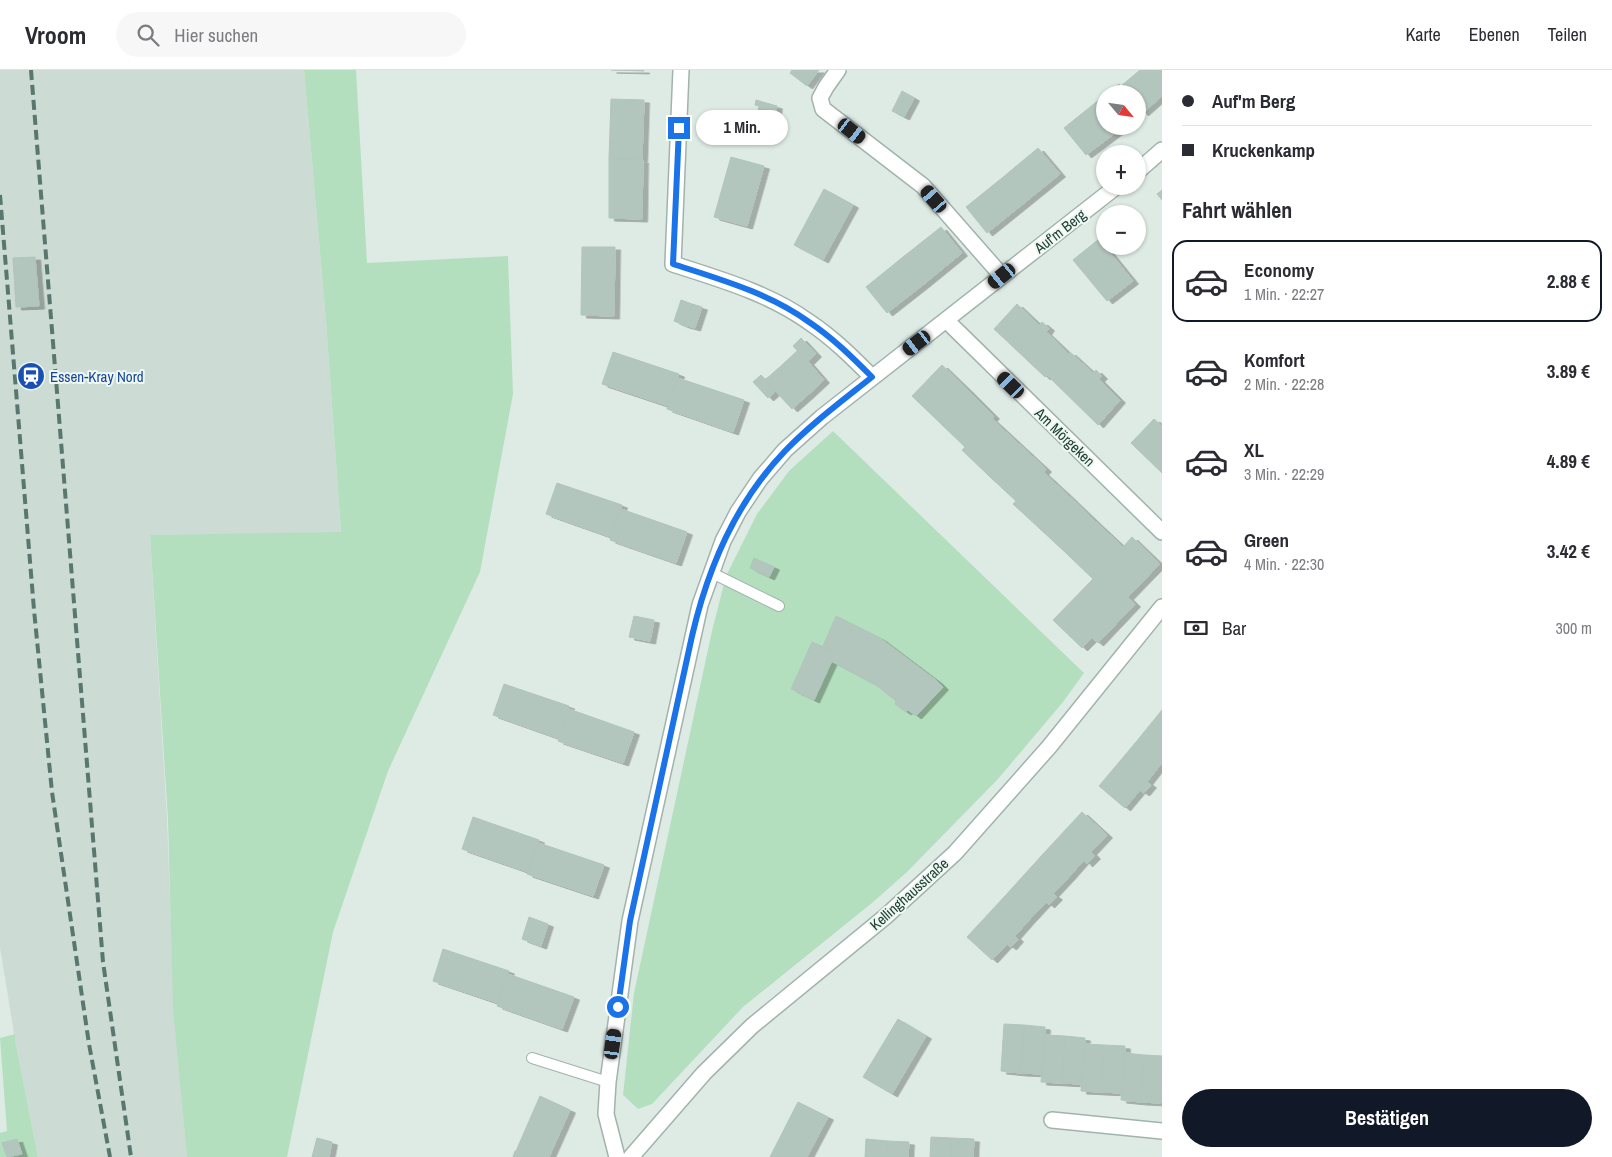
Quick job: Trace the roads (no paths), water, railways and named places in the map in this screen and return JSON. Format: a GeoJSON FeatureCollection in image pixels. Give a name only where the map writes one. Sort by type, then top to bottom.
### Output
{"type":"FeatureCollection","features":[{"type":"Feature","properties":{"kind":"street"},"geometry":{"type":"LineString","coordinates":[[681,70],[673,264],[737,286],[777,303],[808,320],[837,342],[872,377]]}},
{"type":"Feature","properties":{"kind":"street"},"geometry":{"type":"LineString","coordinates":[[838,70],[820,98],[824,109],[923,186],[1002,276]]}},
{"type":"Feature","properties":{"kind":"street"},"geometry":{"type":"LineString","coordinates":[[1146,164],[1162,150]]}},
{"type":"Feature","properties":{"kind":"street","name":"Auf'm Berg"},"geometry":{"type":"LineString","coordinates":[[617,1157],[606,1114],[608,1082],[630,921],[700,605],[710,572],[723,541],[738,512],[760,479],[792,444],[872,377],[947,321],[1106,195]]}},
{"type":"Feature","properties":{"kind":"street","name":"Am Mörgeken"},"geometry":{"type":"LineString","coordinates":[[947,321],[1162,532]]}},
{"type":"Feature","properties":{"kind":"street","name":"Kellinghausstraße"},"geometry":{"type":"LineString","coordinates":[[631,1157],[704,1073],[752,1026],[885,917],[955,853],[1049,747],[1162,608]]}},
{"type":"Feature","properties":{"kind":"street"},"geometry":{"type":"LineString","coordinates":[[1052,1120],[1162,1131]]}},
{"type":"Feature","properties":{"kind":"lane"},"geometry":{"type":"LineString","coordinates":[[710,572],[779,606]]}},
{"type":"Feature","properties":{"kind":"lane"},"geometry":{"type":"LineString","coordinates":[[532,1058],[608,1082]]}},
{"type":"Feature","properties":{"kind":"railway"},"geometry":{"type":"LineString","coordinates":[[31,70],[103,962],[131,1157]]}},
{"type":"Feature","properties":{"kind":"railway"},"geometry":{"type":"LineString","coordinates":[[0,195],[34,610],[52,792],[89,1044],[110,1157]]}},
{"type":"Feature","properties":{"kind":"place","name":"Essen-Kray Nord"},"geometry":{"type":"Point","coordinates":[31,376]}}]}
